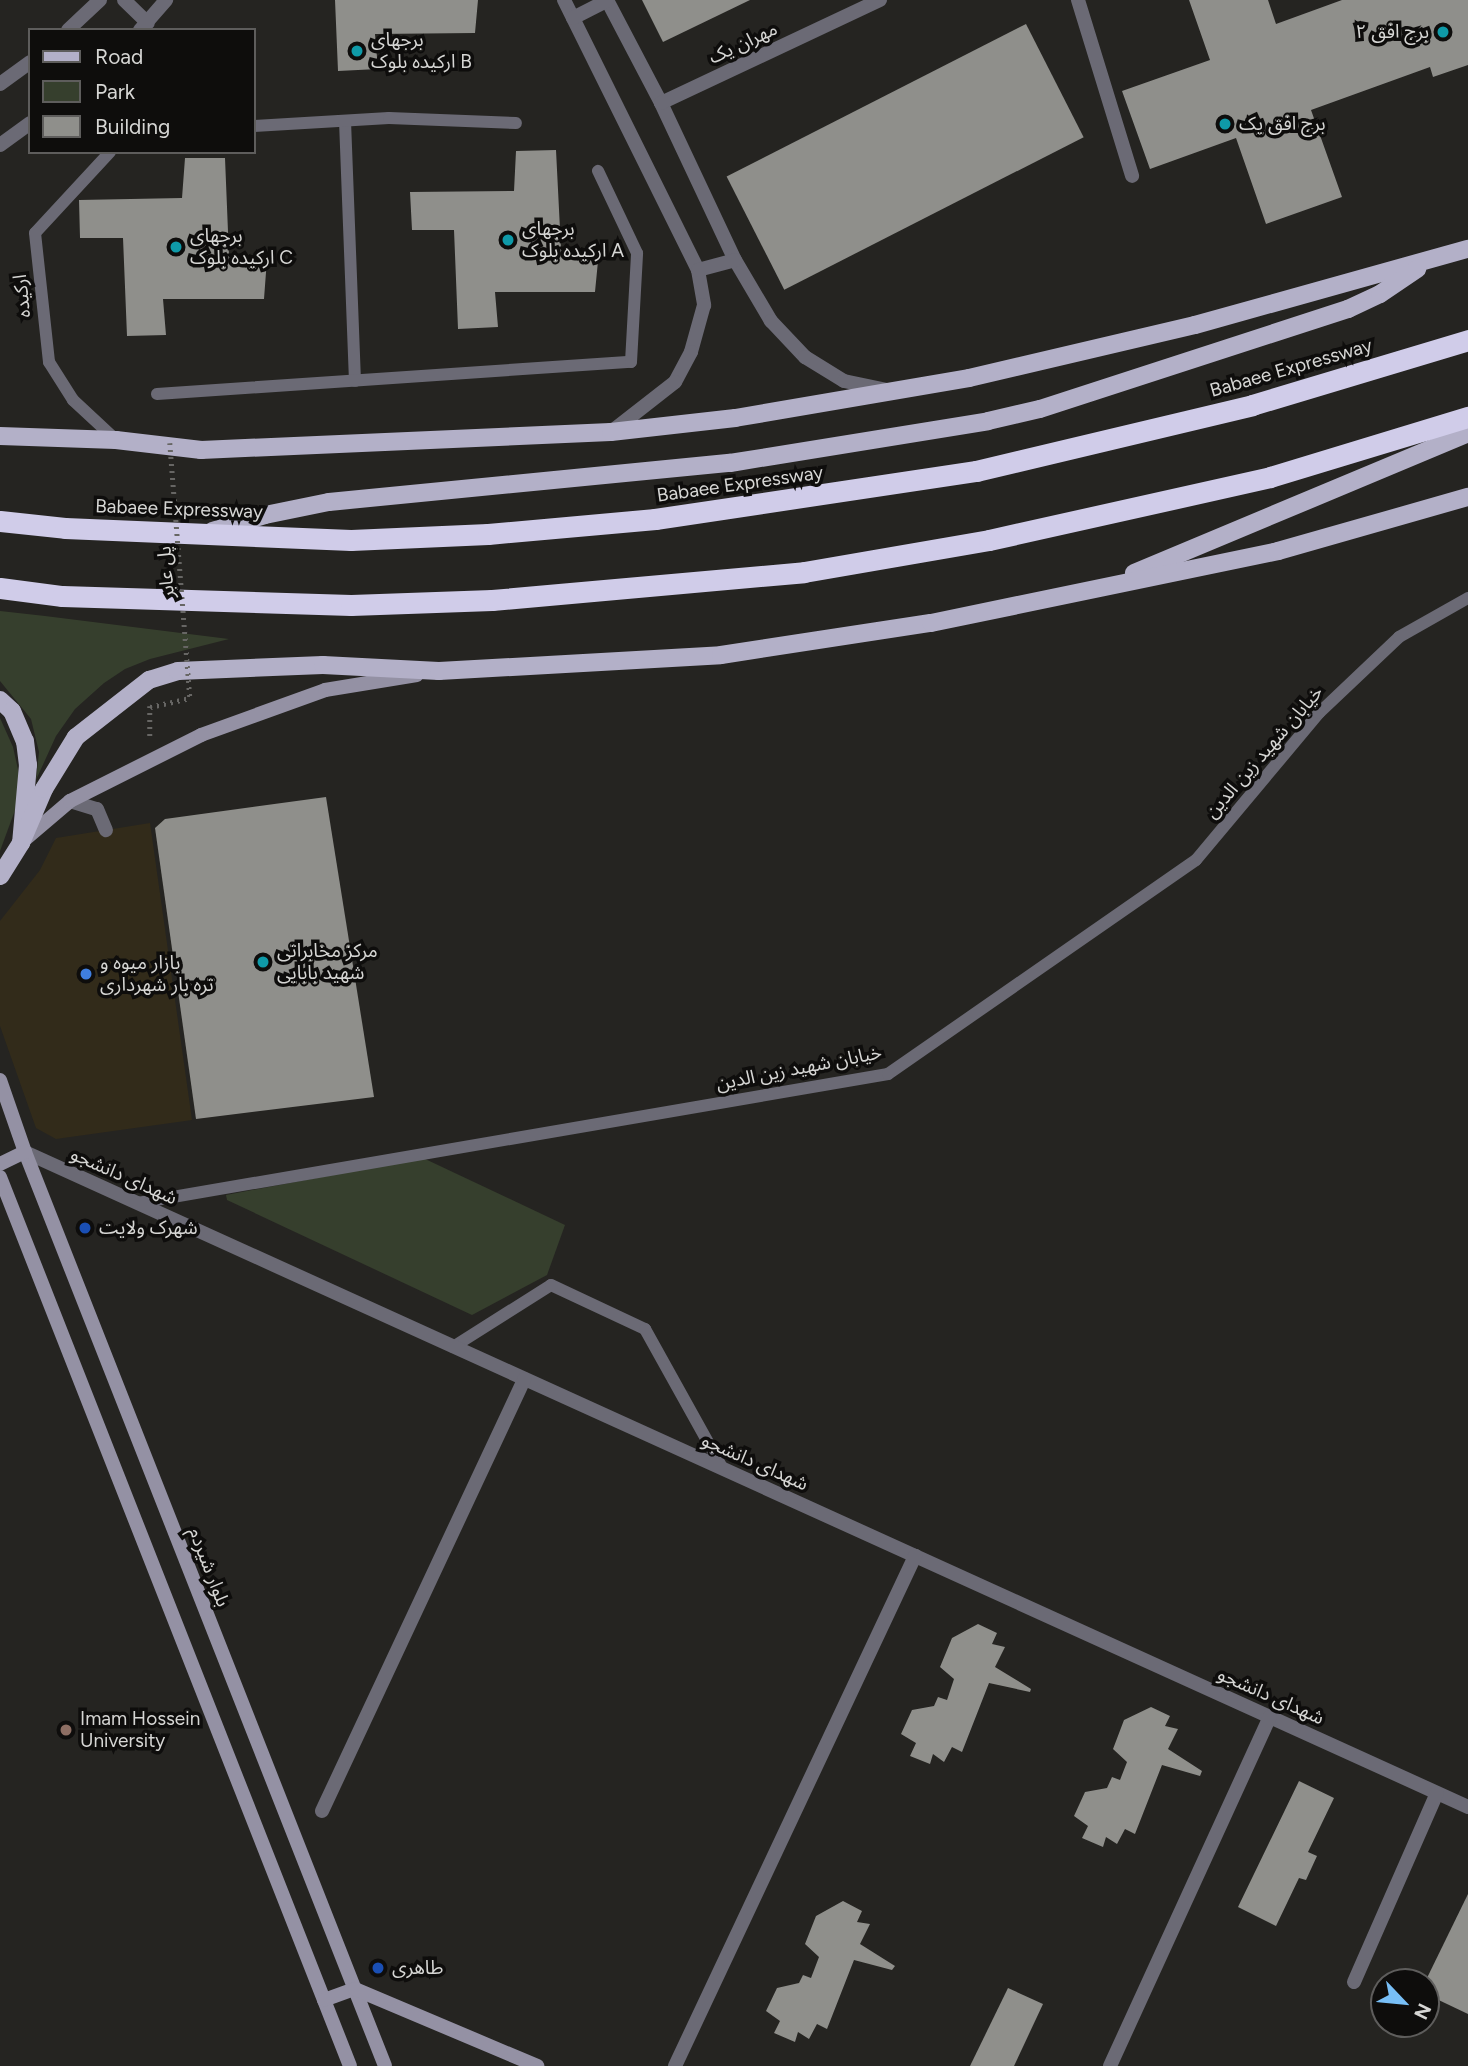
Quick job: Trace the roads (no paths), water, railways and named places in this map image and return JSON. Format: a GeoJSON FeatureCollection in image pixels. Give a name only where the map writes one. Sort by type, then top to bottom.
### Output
{"type":"FeatureCollection","features":[{"type":"Feature","properties":{"kind":"highway","name":"Babaee Expressway"},"geometry":{"type":"LineString","coordinates":[[0,521],[65,528],[351,540],[488,534],[655,519],[797,500],[1002,465],[1252,405],[1468,341]]}},
{"type":"Feature","properties":{"kind":"highway"},"geometry":{"type":"LineString","coordinates":[[0,588],[62,596],[351,605],[492,600],[804,572],[989,540],[1270,477],[1468,417]]}},
{"type":"Feature","properties":{"kind":"main road"},"geometry":{"type":"LineString","coordinates":[[0,436],[116,440],[201,450],[611,432],[735,418],[969,379],[1195,325],[1468,249]]}},
{"type":"Feature","properties":{"kind":"main road"},"geometry":{"type":"LineString","coordinates":[[207,532],[265,515],[329,502],[730,463],[988,421],[1041,409],[1348,309],[1380,294],[1429,261]]}},
{"type":"Feature","properties":{"kind":"main road"},"geometry":{"type":"LineString","coordinates":[[1096,589],[1468,433]]}},
{"type":"Feature","properties":{"kind":"main road"},"geometry":{"type":"LineString","coordinates":[[0,876],[21,843],[44,789],[76,737],[149,680],[178,671],[323,665],[439,671],[721,655],[931,624],[1279,551],[1468,497]]}},
{"type":"Feature","properties":{"kind":"main road"},"geometry":{"type":"LineString","coordinates":[[21,843],[70,801],[201,735],[325,690],[439,671]]}},
{"type":"Feature","properties":{"kind":"main road"},"geometry":{"type":"LineString","coordinates":[[0,700],[12,711],[27,753],[28,788],[21,843]]}},
{"type":"Feature","properties":{"kind":"main road","name":"بلوار شیردم"},"geometry":{"type":"LineString","coordinates":[[0,1080],[26,1153],[385,2066]]}},
{"type":"Feature","properties":{"kind":"main road"},"geometry":{"type":"LineString","coordinates":[[0,1164],[26,1153]]}},
{"type":"Feature","properties":{"kind":"main road"},"geometry":{"type":"LineString","coordinates":[[0,1177],[350,2066]]}},
{"type":"Feature","properties":{"kind":"main road"},"geometry":{"type":"LineString","coordinates":[[324,2000],[355,1989],[537,2066]]}},
{"type":"Feature","properties":{"kind":"street"},"geometry":{"type":"LineString","coordinates":[[124,0],[144,26],[166,0]]}},
{"type":"Feature","properties":{"kind":"street"},"geometry":{"type":"LineString","coordinates":[[564,0],[698,270],[704,305],[691,352],[675,382],[611,432]]}},
{"type":"Feature","properties":{"kind":"street"},"geometry":{"type":"LineString","coordinates":[[573,18],[607,0],[661,103],[736,260],[771,321],[805,357],[844,382],[892,391]]}},
{"type":"Feature","properties":{"kind":"street","name":"مهران یک"},"geometry":{"type":"LineString","coordinates":[[661,103],[880,0]]}},
{"type":"Feature","properties":{"kind":"street"},"geometry":{"type":"LineString","coordinates":[[1078,0],[1132,176]]}},
{"type":"Feature","properties":{"kind":"street"},"geometry":{"type":"LineString","coordinates":[[70,28],[90,3]]}},
{"type":"Feature","properties":{"kind":"street"},"geometry":{"type":"LineString","coordinates":[[0,84],[28,63]]}},
{"type":"Feature","properties":{"kind":"street"},"geometry":{"type":"LineString","coordinates":[[0,145],[28,124]]}},
{"type":"Feature","properties":{"kind":"street"},"geometry":{"type":"LineString","coordinates":[[698,270],[736,260]]}},
{"type":"Feature","properties":{"kind":"street"},"geometry":{"type":"LineString","coordinates":[[70,801],[97,809],[106,830]]}},
{"type":"Feature","properties":{"kind":"street","name":"شهدای دانشجو"},"geometry":{"type":"LineString","coordinates":[[26,1153],[1468,1807]]}},
{"type":"Feature","properties":{"kind":"street"},"geometry":{"type":"LineString","coordinates":[[322,1811],[524,1379]]}},
{"type":"Feature","properties":{"kind":"street"},"geometry":{"type":"LineString","coordinates":[[675,2066],[915,1556]]}},
{"type":"Feature","properties":{"kind":"street"},"geometry":{"type":"LineString","coordinates":[[1110,2066],[1270,1717]]}},
{"type":"Feature","properties":{"kind":"street"},"geometry":{"type":"LineString","coordinates":[[1354,1982],[1437,1793]]}},
{"type":"Feature","properties":{"kind":"lane"},"geometry":{"type":"LineString","coordinates":[[256,126],[389,118],[516,123]]}},
{"type":"Feature","properties":{"kind":"lane"},"geometry":{"type":"LineString","coordinates":[[345,121],[355,381]]}},
{"type":"Feature","properties":{"kind":"lane","name":"ارکیده"},"geometry":{"type":"LineString","coordinates":[[108,154],[34,233],[49,362],[73,400],[116,440]]}},
{"type":"Feature","properties":{"kind":"lane"},"geometry":{"type":"LineString","coordinates":[[158,394],[631,362],[637,253],[598,171]]}},
{"type":"Feature","properties":{"kind":"lane","name":"خیابان شهید زین الدین"},"geometry":{"type":"LineString","coordinates":[[138,1203],[888,1074],[1196,860],[1319,713],[1399,637],[1468,597]]}},
{"type":"Feature","properties":{"kind":"lane"},"geometry":{"type":"LineString","coordinates":[[453,1347],[551,1285],[645,1329],[723,1469]]}},
{"type":"Feature","properties":{"kind":"place","name":"برج افق ۲"},"geometry":{"type":"Point","coordinates":[1443,32]}},
{"type":"Feature","properties":{"kind":"place","name":"برجهای ارکیده بلوک B"},"geometry":{"type":"Point","coordinates":[357,51]}},
{"type":"Feature","properties":{"kind":"place","name":"برج افق یک"},"geometry":{"type":"Point","coordinates":[1225,124]}},
{"type":"Feature","properties":{"kind":"place","name":"برجهای ارکیده بلوک A"},"geometry":{"type":"Point","coordinates":[508,240]}},
{"type":"Feature","properties":{"kind":"place","name":"برجهای ارکیده بلوک C"},"geometry":{"type":"Point","coordinates":[176,247]}},
{"type":"Feature","properties":{"kind":"place","name":"مرکز مخابراتی شهید بابایی"},"geometry":{"type":"Point","coordinates":[263,962]}},
{"type":"Feature","properties":{"kind":"place","name":"بازار میوه و تره بار شهرداری"},"geometry":{"type":"Point","coordinates":[86,974]}},
{"type":"Feature","properties":{"kind":"place","name":"شهرک ولایت"},"geometry":{"type":"Point","coordinates":[85,1228]}},
{"type":"Feature","properties":{"kind":"place","name":"Imam Hossein University"},"geometry":{"type":"Point","coordinates":[66,1730]}},
{"type":"Feature","properties":{"kind":"place","name":"طاهری"},"geometry":{"type":"Point","coordinates":[378,1968]}}]}
